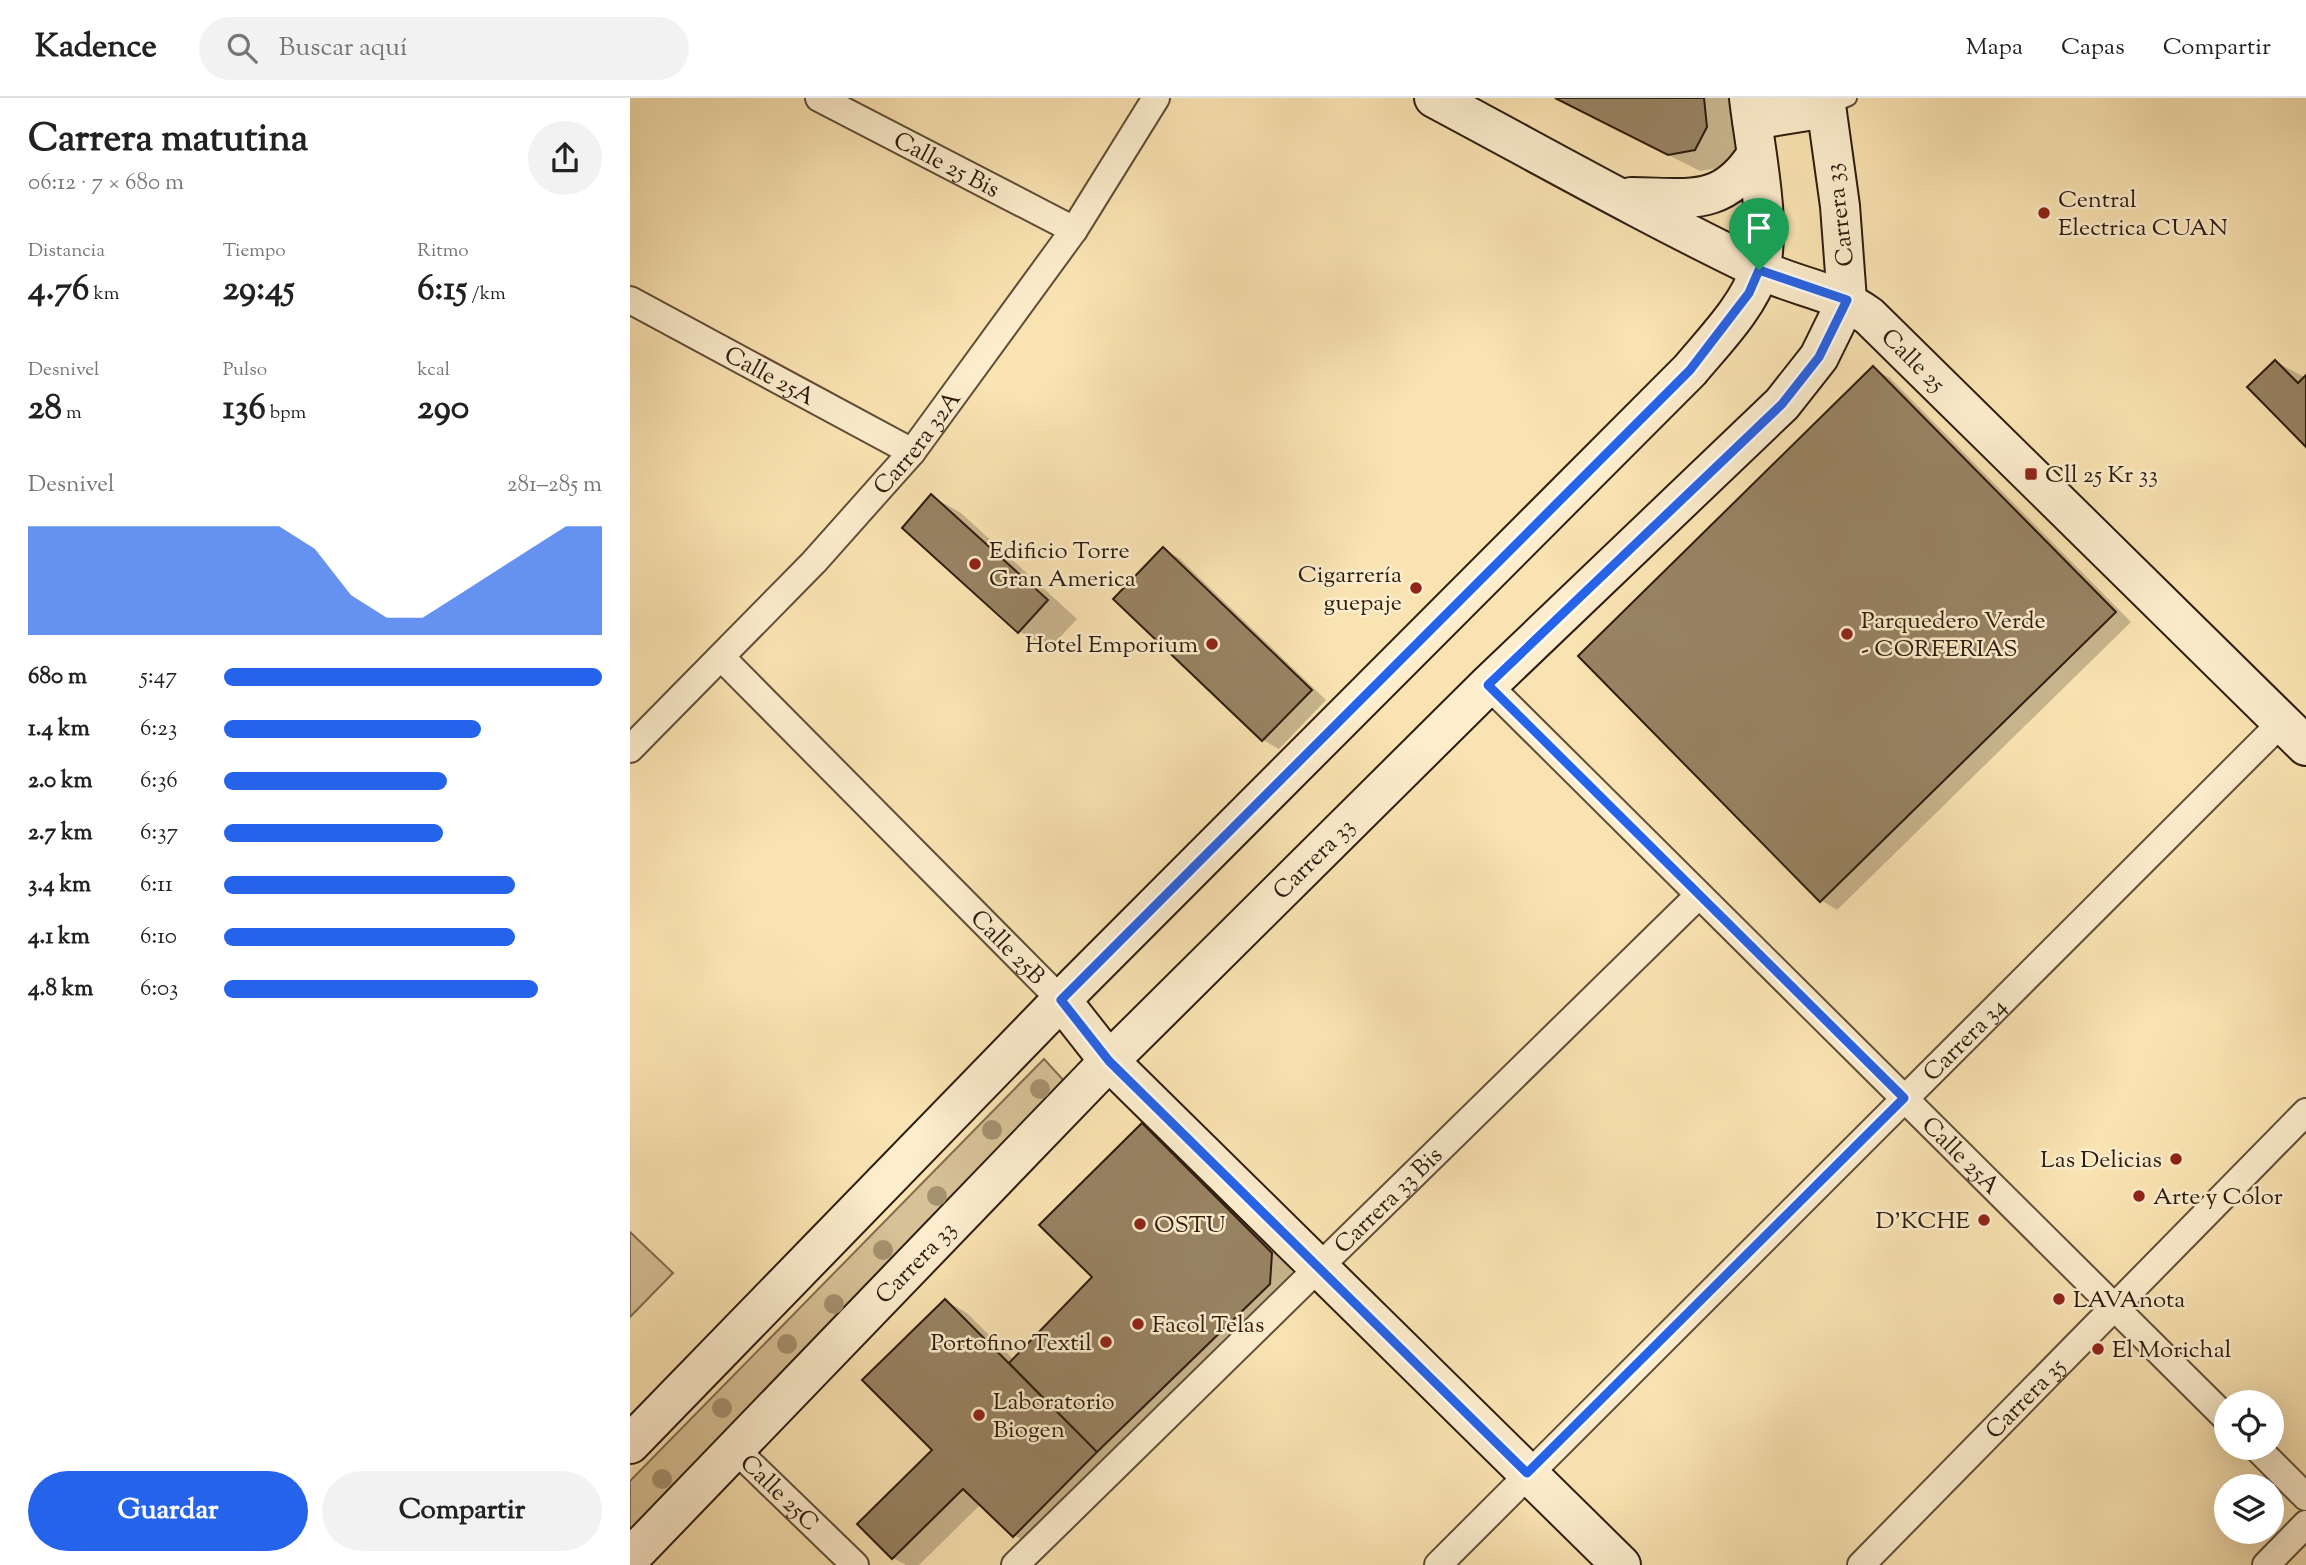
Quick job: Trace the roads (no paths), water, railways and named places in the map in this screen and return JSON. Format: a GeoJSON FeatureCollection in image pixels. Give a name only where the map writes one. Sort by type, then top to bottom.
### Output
{"type":"FeatureCollection","features":[{"type":"Feature","properties":{"kind":"main road","name":"Calle 25"},"geometry":{"type":"LineString","coordinates":[[1434,98],[1759,270],[1847,300],[1896,340],[2294,734]]}},
{"type":"Feature","properties":{"kind":"main road"},"geometry":{"type":"LineString","coordinates":[[1752,124],[1833,102]]}},
{"type":"Feature","properties":{"kind":"main road","name":"Carrera 33"},"geometry":{"type":"LineString","coordinates":[[630,1558],[1109,1061],[1488,685],[1782,404],[1819,357],[1847,300],[1833,102]]}},
{"type":"Feature","properties":{"kind":"main road"},"geometry":{"type":"LineString","coordinates":[[1622,197],[1696,199],[1711,195],[1742,176],[1752,124]]}},
{"type":"Feature","properties":{"kind":"main road"},"geometry":{"type":"LineString","coordinates":[[630,1444],[1061,1000],[1690,370],[1749,293],[1759,270],[1762,218],[1752,124]]}},
{"type":"Feature","properties":{"kind":"main road","name":"Calle 25B"},"geometry":{"type":"LineString","coordinates":[[1061,1000],[1109,1061],[1621,1565]]}},
{"type":"Feature","properties":{"kind":"street","name":"Calle 25 Bis"},"geometry":{"type":"LineString","coordinates":[[819,98],[1074,230]]}},
{"type":"Feature","properties":{"kind":"street","name":"Carrera 32A"},"geometry":{"type":"LineString","coordinates":[[630,749],[814,562],[912,452],[1074,230],[1156,98]]}},
{"type":"Feature","properties":{"kind":"street","name":"Calle 25A"},"geometry":{"type":"LineString","coordinates":[[630,300],[912,452]]}},
{"type":"Feature","properties":{"kind":"street","name":"Calle 25B"},"geometry":{"type":"LineString","coordinates":[[721,657],[1061,1000]]}},
{"type":"Feature","properties":{"kind":"street","name":"Calle 25A"},"geometry":{"type":"LineString","coordinates":[[1488,685],[2214,1406]]}},
{"type":"Feature","properties":{"kind":"street","name":"Carrera 34"},"geometry":{"type":"LineString","coordinates":[[1438,1565],[1904,1098],[2294,734]]}},
{"type":"Feature","properties":{"kind":"street","name":"Carrera 33 Bis"},"geometry":{"type":"LineString","coordinates":[[1016,1565],[1699,895]]}},
{"type":"Feature","properties":{"kind":"street","name":"Carrera 35"},"geometry":{"type":"LineString","coordinates":[[1861,1565],[2306,1112]]}},
{"type":"Feature","properties":{"kind":"street","name":"Calle 25C"},"geometry":{"type":"LineString","coordinates":[[736,1450],[855,1565]]}},
{"type":"Feature","properties":{"kind":"street"},"geometry":{"type":"LineString","coordinates":[[2269,1460],[2306,1497]]}},
{"type":"Feature","properties":{"kind":"street"},"geometry":{"type":"LineString","coordinates":[[2266,1565],[2306,1524]]}},
{"type":"Feature","properties":{"kind":"place","name":"Central Electrica CUAN"},"geometry":{"type":"Point","coordinates":[2044,213]}},
{"type":"Feature","properties":{"kind":"place","name":"Cll 25 Kr 33"},"geometry":{"type":"Point","coordinates":[2031,474]}},
{"type":"Feature","properties":{"kind":"place","name":"Edificio Torre Gran America"},"geometry":{"type":"Point","coordinates":[975,564]}},
{"type":"Feature","properties":{"kind":"place","name":"Cigarrería guepaje"},"geometry":{"type":"Point","coordinates":[1416,588]}},
{"type":"Feature","properties":{"kind":"place","name":"Parquedero Verde - CORFERIAS"},"geometry":{"type":"Point","coordinates":[1847,634]}},
{"type":"Feature","properties":{"kind":"place","name":"Hotel Emporium"},"geometry":{"type":"Point","coordinates":[1212,644]}},
{"type":"Feature","properties":{"kind":"place","name":"Las Delicias"},"geometry":{"type":"Point","coordinates":[2176,1159]}},
{"type":"Feature","properties":{"kind":"place","name":"Arte y Color"},"geometry":{"type":"Point","coordinates":[2139,1196]}},
{"type":"Feature","properties":{"kind":"place","name":"D'KCHE"},"geometry":{"type":"Point","coordinates":[1984,1220]}},
{"type":"Feature","properties":{"kind":"place","name":"OSTU"},"geometry":{"type":"Point","coordinates":[1140,1224]}},
{"type":"Feature","properties":{"kind":"place","name":"LAVAnota"},"geometry":{"type":"Point","coordinates":[2059,1299]}},
{"type":"Feature","properties":{"kind":"place","name":"Facol Telas"},"geometry":{"type":"Point","coordinates":[1138,1324]}},
{"type":"Feature","properties":{"kind":"place","name":"Portofino Textil"},"geometry":{"type":"Point","coordinates":[1106,1342]}},
{"type":"Feature","properties":{"kind":"place","name":"El Morichal"},"geometry":{"type":"Point","coordinates":[2098,1349]}},
{"type":"Feature","properties":{"kind":"place","name":"Laboratorio Biogen"},"geometry":{"type":"Point","coordinates":[979,1415]}}]}
